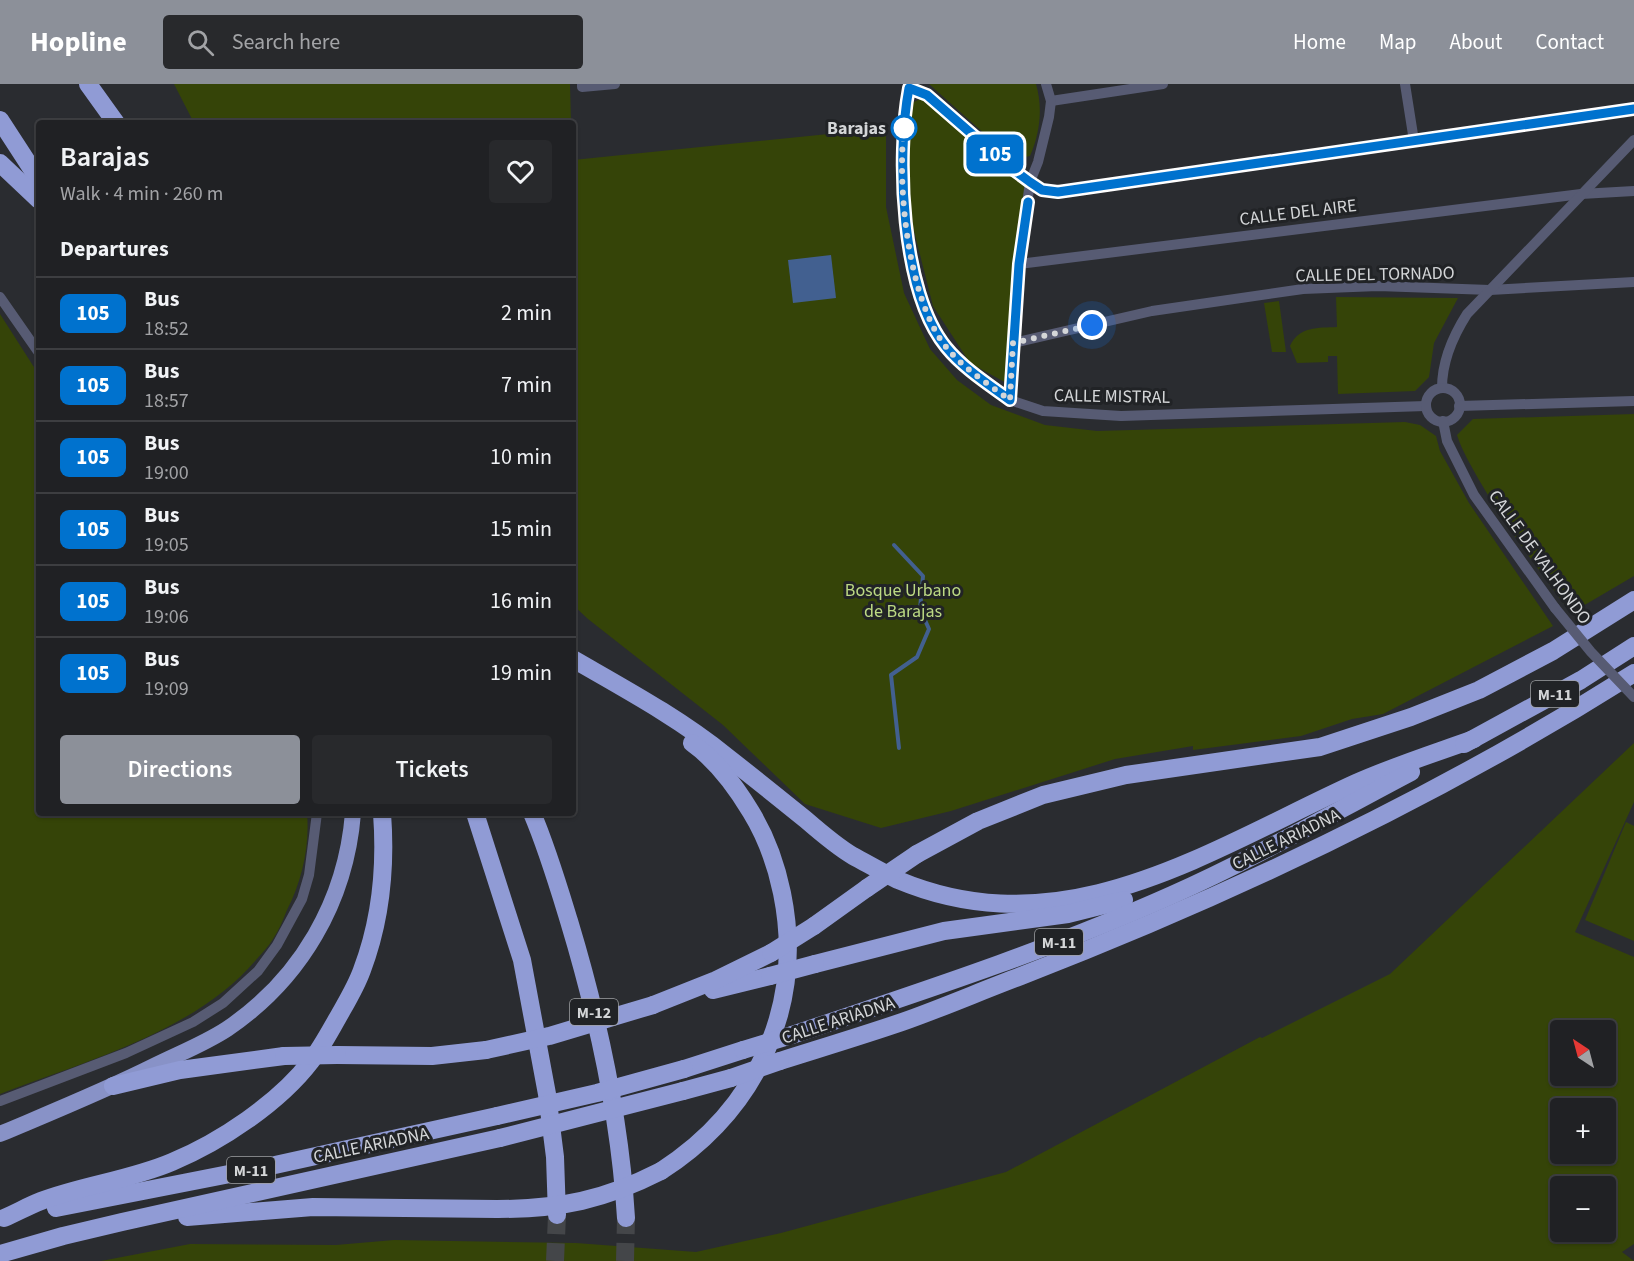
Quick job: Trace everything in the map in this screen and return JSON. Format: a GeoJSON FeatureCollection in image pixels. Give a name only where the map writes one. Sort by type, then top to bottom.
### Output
{"type":"FeatureCollection","features":[{"type":"Feature","properties":{"kind":"highway"},"geometry":{"type":"LineString","coordinates":[[88,84],[114,120]]}},
{"type":"Feature","properties":{"kind":"highway"},"geometry":{"type":"LineString","coordinates":[[0,120],[36,175]]}},
{"type":"Feature","properties":{"kind":"highway"},"geometry":{"type":"LineString","coordinates":[[2,165],[36,197]]}},
{"type":"Feature","properties":{"kind":"highway"},"geometry":{"type":"LineString","coordinates":[[654,1005],[716,980],[771,953],[917,854],[978,821],[1043,795],[1126,775],[1320,747],[1411,717],[1479,690],[1553,651],[1634,600]]}},
{"type":"Feature","properties":{"kind":"highway","name":"CALLE ARIADNA"},"geometry":{"type":"LineString","coordinates":[[2,1219],[275,1165],[597,1093],[684,1069],[967,977],[1073,937],[1172,895],[1474,739],[1581,680],[1634,646]]}},
{"type":"Feature","properties":{"kind":"highway"},"geometry":{"type":"LineString","coordinates":[[576,661],[657,708],[724,754],[850,854],[898,880],[949,896],[983,902],[1016,903],[1075,898],[1107,892],[1144,881],[1188,863],[1358,782],[1474,739]]}},
{"type":"Feature","properties":{"kind":"highway"},"geometry":{"type":"LineString","coordinates":[[122,1222],[313,1207],[536,1209],[572,1205],[619,1191],[661,1171],[685,1156],[714,1129],[743,1094],[764,1055],[782,1011],[789,959],[788,922],[775,862],[759,826],[736,788],[700,750],[576,661]]}},
{"type":"Feature","properties":{"kind":"highway","name":"CALLE ARIADNA"},"geometry":{"type":"LineString","coordinates":[[0,1254],[122,1222],[500,1138],[683,1091],[731,1078],[902,1022],[1120,937],[1215,896],[1367,823],[1487,761],[1634,673]]}},
{"type":"Feature","properties":{"kind":"highway"},"geometry":{"type":"LineString","coordinates":[[0,1134],[113,1086],[226,1030],[252,1010],[283,981],[310,946],[329,911],[339,886],[353,816]]}},
{"type":"Feature","properties":{"kind":"highway"},"geometry":{"type":"LineString","coordinates":[[2,1219],[42,1201],[142,1173],[207,1146],[245,1123],[310,1063],[324,1043],[362,971],[373,935],[384,872],[382,816]]}},
{"type":"Feature","properties":{"kind":"highway"},"geometry":{"type":"LineString","coordinates":[[476,816],[522,960],[547,1094],[555,1157],[557,1215]]}},
{"type":"Feature","properties":{"kind":"highway","name":"M-12"},"geometry":{"type":"LineString","coordinates":[[533,816],[545,845],[586,977],[608,1082],[626,1218]]}},
{"type":"Feature","properties":{"kind":"highway"},"geometry":{"type":"LineString","coordinates":[[113,1086],[180,1070],[284,1056],[432,1056],[486,1050],[549,1036],[654,1005],[944,931],[1020,922],[1099,907],[1156,889],[1315,822]]}},
{"type":"Feature","properties":{"kind":"street"},"geometry":{"type":"LineString","coordinates":[[582,84],[582,87],[615,84]]}},
{"type":"Feature","properties":{"kind":"street"},"geometry":{"type":"LineString","coordinates":[[1010,400],[1019,264],[1030,182],[1041,150],[1051,101],[1046,84]]}},
{"type":"Feature","properties":{"kind":"street"},"geometry":{"type":"LineString","coordinates":[[1051,101],[1163,84]]}},
{"type":"Feature","properties":{"kind":"street"},"geometry":{"type":"LineString","coordinates":[[1405,84],[1414,141]]}},
{"type":"Feature","properties":{"kind":"street"},"geometry":{"type":"LineString","coordinates":[[909,86],[927,95],[1002,161],[1030,182],[1042,190],[1058,192],[1634,109]]}},
{"type":"Feature","properties":{"kind":"street","name":"CALLE MISTRAL"},"geometry":{"type":"LineString","coordinates":[[909,86],[904,128],[904,209],[911,252],[925,309],[945,346],[972,373],[1010,400],[1043,411],[1121,416],[1426,406]]}},
{"type":"Feature","properties":{"kind":"street"},"geometry":{"type":"LineString","coordinates":[[1442,388],[1445,362],[1451,344],[1467,314],[1634,140]]}},
{"type":"Feature","properties":{"kind":"street","name":"CALLE DEL AIRE"},"geometry":{"type":"LineString","coordinates":[[1019,264],[1581,194],[1634,191]]}},
{"type":"Feature","properties":{"kind":"street","name":"CALLE DEL TORNADO"},"geometry":{"type":"LineString","coordinates":[[1013,343],[1152,312],[1303,289],[1378,286],[1490,290],[1634,282]]}},
{"type":"Feature","properties":{"kind":"street"},"geometry":{"type":"LineString","coordinates":[[0,297],[36,349]]}},
{"type":"Feature","properties":{"kind":"street"},"geometry":{"type":"LineString","coordinates":[[1442,388],[1452,391],[1459,400],[1459,406],[1454,417],[1443,421],[1431,417],[1426,406],[1430,394],[1442,388]]}},
{"type":"Feature","properties":{"kind":"street"},"geometry":{"type":"LineString","coordinates":[[1459,406],[1634,401]]}},
{"type":"Feature","properties":{"kind":"street","name":"CALLE DE VALHONDO"},"geometry":{"type":"LineString","coordinates":[[1443,421],[1447,441],[1474,495],[1555,608],[1591,652],[1634,698]]}},
{"type":"Feature","properties":{"kind":"street"},"geometry":{"type":"LineString","coordinates":[[0,1101],[126,1053],[193,1022],[223,1003],[258,971],[271,954],[302,899],[309,875],[317,816]]}},
{"type":"Feature","properties":{"kind":"green space"},"geometry":{"type":"Polygon","coordinates":[[[174,84],[570,84],[571,120],[192,120],[174,84]]]}},
{"type":"Feature","properties":{"kind":"green space"},"geometry":{"type":"Polygon","coordinates":[[[929,84],[1036,84],[1039,120],[1030,156],[1015,159],[1006,153],[929,84]]]}},
{"type":"Feature","properties":{"kind":"green space"},"geometry":{"type":"Polygon","coordinates":[[[922,98],[1030,182],[1010,385],[970,363],[933,306],[908,207],[907,135],[912,103],[922,98]]]}},
{"type":"Feature","properties":{"kind":"green space","name":"Bosque Urbano de Barajas"},"geometry":{"type":"Polygon","coordinates":[[[858,131],[886,133],[886,207],[904,293],[930,349],[957,380],[991,405],[1045,425],[1097,431],[1405,422],[1420,425],[1436,436],[1440,451],[1469,503],[1553,626],[1383,714],[1352,719],[1301,736],[1193,750],[1193,746],[1115,759],[951,811],[881,828],[805,804],[723,725],[576,608],[576,160],[858,131]]]}},
{"type":"Feature","properties":{"kind":"green space"},"geometry":{"type":"Polygon","coordinates":[[[1336,297],[1458,298],[1434,343],[1429,377],[1415,391],[1338,394],[1337,356],[1328,356],[1328,362],[1297,363],[1290,346],[1298,335],[1310,329],[1337,327],[1336,297]]]}},
{"type":"Feature","properties":{"kind":"green space"},"geometry":{"type":"Polygon","coordinates":[[[1279,301],[1286,352],[1272,352],[1264,303],[1279,301]]]}},
{"type":"Feature","properties":{"kind":"green space"},"geometry":{"type":"Polygon","coordinates":[[[0,314],[36,370],[36,816],[307,816],[308,825],[301,875],[279,929],[265,950],[231,985],[202,1007],[137,1042],[0,1094],[0,314]]]}},
{"type":"Feature","properties":{"kind":"green space"},"geometry":{"type":"Polygon","coordinates":[[[1634,414],[1634,576],[1571,613],[1500,515],[1461,447],[1457,435],[1473,419],[1634,414]]]}},
{"type":"Feature","properties":{"kind":"green space"},"geometry":{"type":"Polygon","coordinates":[[[1634,743],[1634,802],[1575,932],[1634,957],[1634,1244],[1622,1252],[1634,1261],[101,1261],[190,1244],[336,1245],[394,1240],[576,1243],[696,1252],[781,1233],[1006,1172],[1260,1037],[1390,974],[1634,743]]]}},
{"type":"Feature","properties":{"kind":"green space"},"geometry":{"type":"Polygon","coordinates":[[[1626,822],[1634,826],[1634,941],[1585,920],[1626,822]]]}},
{"type":"Feature","properties":{"kind":"water"},"geometry":{"type":"Polygon","coordinates":[[[831,255],[836,298],[793,303],[788,260],[831,255]]]}},
{"type":"Feature","properties":{"kind":"waterway"},"geometry":{"type":"LineString","coordinates":[[894,545],[923,576],[920,609],[929,629],[917,657],[891,675],[899,748]]}},
{"type":"Feature","properties":{"kind":"tunnel"},"geometry":{"type":"LineString","coordinates":[[555,1261],[557,1215]]}},
{"type":"Feature","properties":{"kind":"tunnel"},"geometry":{"type":"LineString","coordinates":[[625,1261],[626,1218]]}},
{"type":"Feature","properties":{"kind":"bus line","name":"105"},"geometry":{"type":"LineString","coordinates":[[1028,202],[1019,264],[1010,400],[972,373],[945,346],[925,309],[911,252],[904,209],[904,128],[909,88],[927,95],[1030,182],[1042,190],[1058,192],[1634,109]]}},
{"type":"Feature","properties":{"kind":"place","name":"Barajas"},"geometry":{"type":"Point","coordinates":[904,128]}},
{"type":"Feature","properties":{"kind":"route"},"geometry":{"type":"LineString","coordinates":[[904,128],[904,209],[911,252],[925,309],[945,346],[972,373],[1010,400],[1013,343],[1092,325]]}}]}
